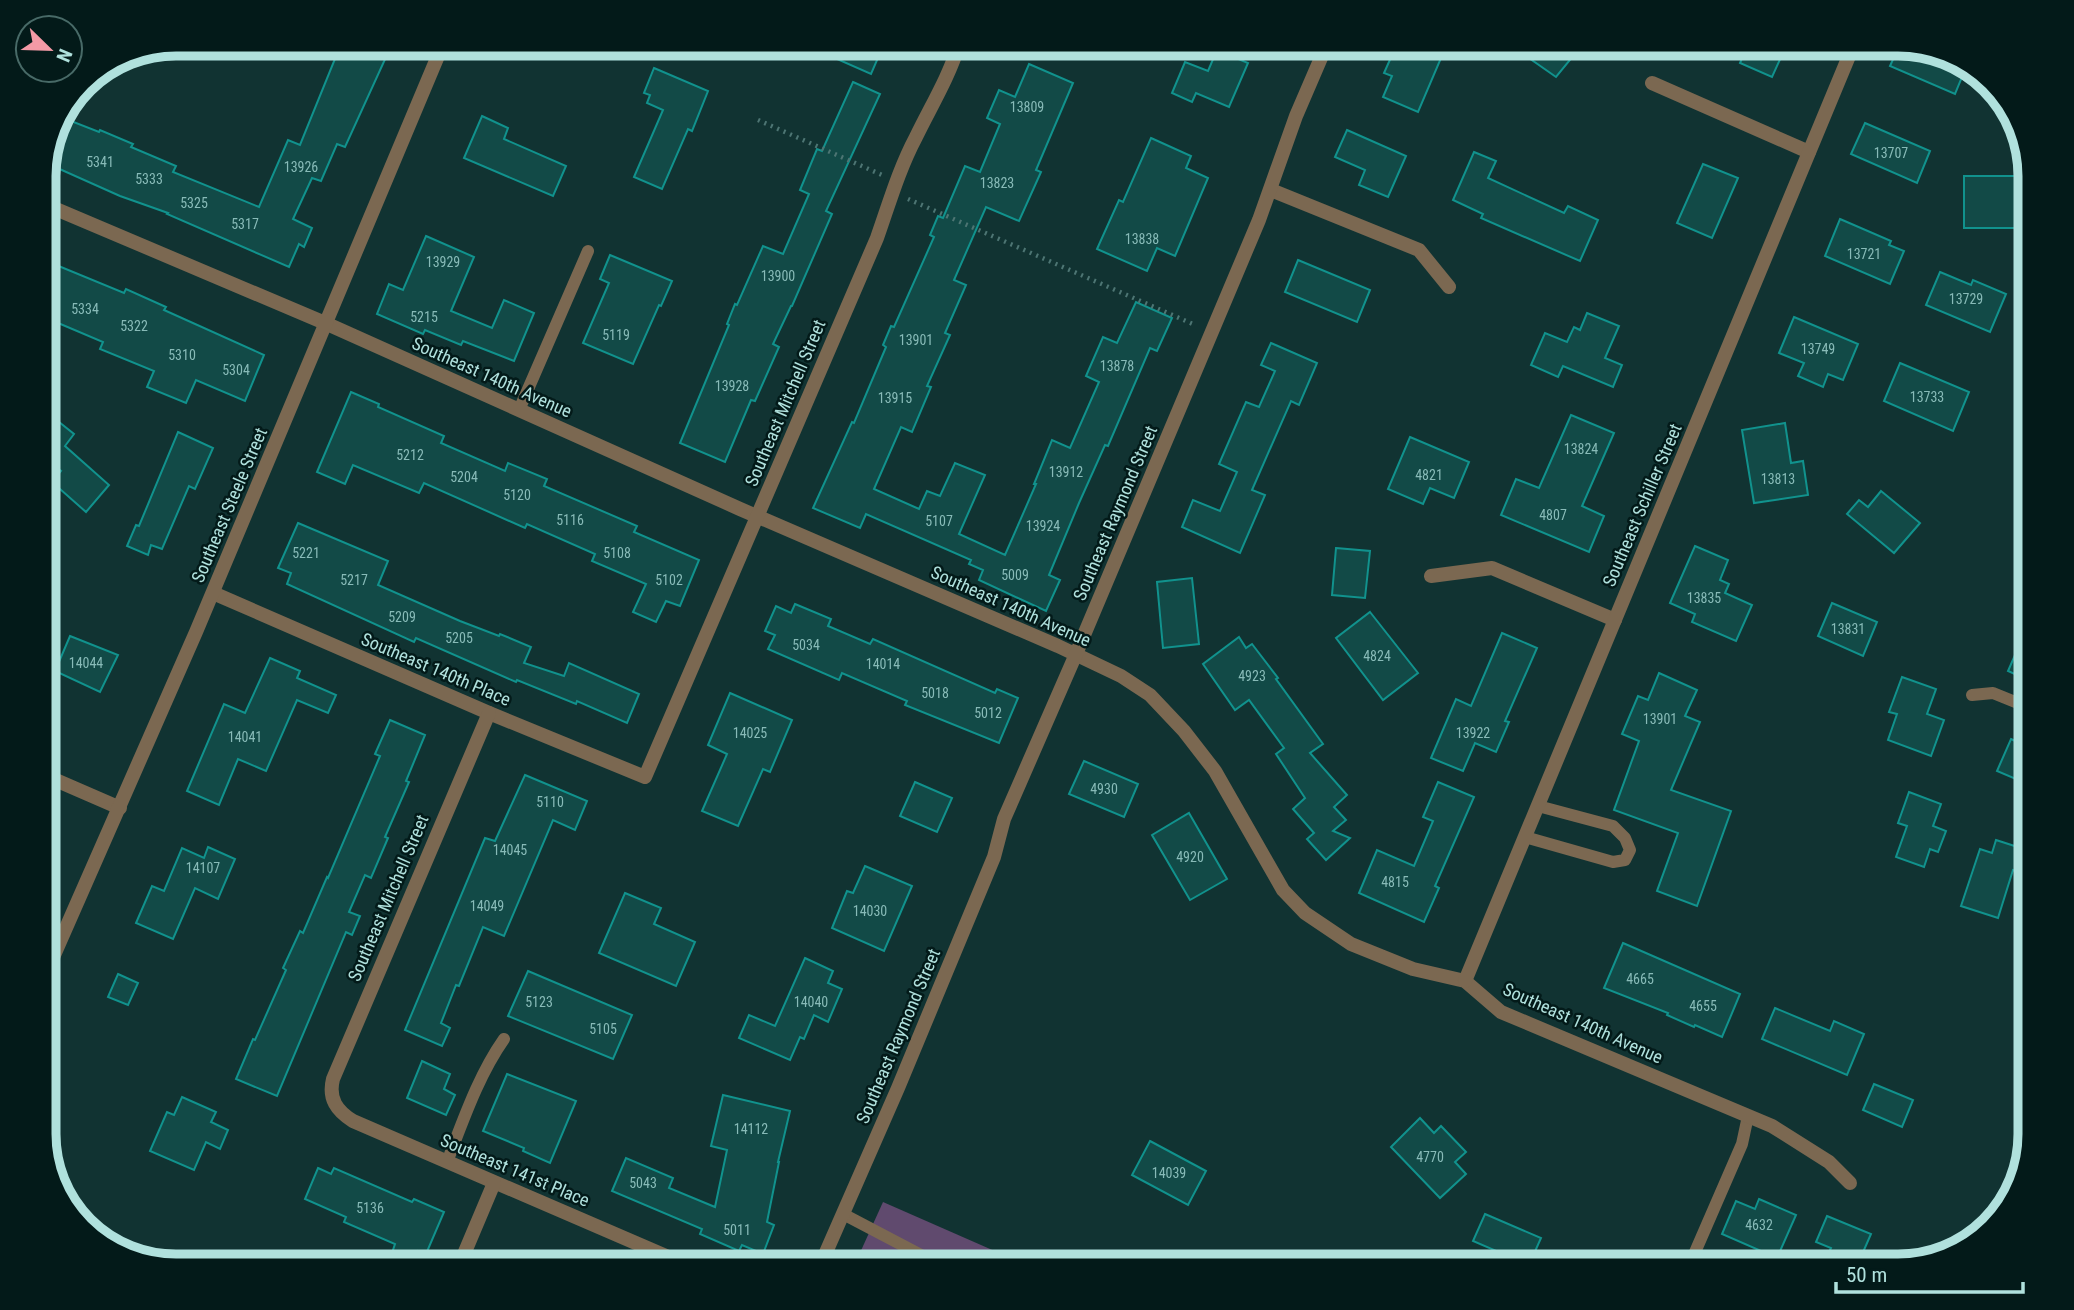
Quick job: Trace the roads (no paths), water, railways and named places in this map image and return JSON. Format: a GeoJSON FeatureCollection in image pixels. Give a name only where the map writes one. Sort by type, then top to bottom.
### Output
{"type":"FeatureCollection","features":[{"type":"Feature","properties":{"kind":"street","name":"Southeast Steele Street"},"geometry":{"type":"LineString","coordinates":[[56,951],[213,593],[438,56]]}},
{"type":"Feature","properties":{"kind":"street","name":"Southeast Mitchell Street"},"geometry":{"type":"LineString","coordinates":[[645,777],[877,238],[896,181],[915,137],[931,112],[954,56]]}},
{"type":"Feature","properties":{"kind":"street","name":"Southeast Raymond Street"},"geometry":{"type":"LineString","coordinates":[[825,1254],[995,857],[1004,819],[1212,332],[1271,190],[1296,116],[1322,56]]}},
{"type":"Feature","properties":{"kind":"street","name":"Southeast Schiller Street"},"geometry":{"type":"LineString","coordinates":[[1465,981],[1849,56]]}},
{"type":"Feature","properties":{"kind":"street"},"geometry":{"type":"LineString","coordinates":[[1652,83],[1809,152]]}},
{"type":"Feature","properties":{"kind":"street"},"geometry":{"type":"LineString","coordinates":[[1271,190],[1419,250],[1449,287]]}},
{"type":"Feature","properties":{"kind":"street","name":"Southeast 140th Avenue"},"geometry":{"type":"LineString","coordinates":[[56,209],[325,323],[757,517],[1076,654],[1121,676],[1150,695],[1184,731],[1215,771],[1283,890],[1305,913],[1351,944],[1413,969],[1465,981],[1501,1012],[1772,1126],[1805,1145],[1850,1183]]}},
{"type":"Feature","properties":{"kind":"street"},"geometry":{"type":"LineString","coordinates":[[1431,576],[1492,568],[1615,620]]}},
{"type":"Feature","properties":{"kind":"street","name":"Southeast 140th Place"},"geometry":{"type":"LineString","coordinates":[[213,593],[489,713],[645,777]]}},
{"type":"Feature","properties":{"kind":"street","name":"Southeast Mitchell Street"},"geometry":{"type":"LineString","coordinates":[[333,1100],[333,1079],[489,713]]}},
{"type":"Feature","properties":{"kind":"street"},"geometry":{"type":"LineString","coordinates":[[56,780],[120,808]]}},
{"type":"Feature","properties":{"kind":"street","name":"Southeast 141st Place"},"geometry":{"type":"LineString","coordinates":[[333,1100],[340,1111],[354,1121],[661,1254]]}},
{"type":"Feature","properties":{"kind":"street"},"geometry":{"type":"LineString","coordinates":[[464,1254],[494,1183]]}},
{"type":"Feature","properties":{"kind":"lane"},"geometry":{"type":"LineString","coordinates":[[519,410],[588,251]]}},
{"type":"Feature","properties":{"kind":"lane"},"geometry":{"type":"LineString","coordinates":[[1972,695],[1993,693],[2018,703]]}},
{"type":"Feature","properties":{"kind":"lane"},"geometry":{"type":"LineString","coordinates":[[1525,837],[1613,862],[1625,860],[1630,850],[1625,838],[1613,826],[1538,806]]}},
{"type":"Feature","properties":{"kind":"lane"},"geometry":{"type":"LineString","coordinates":[[447,1162],[475,1092],[496,1049],[504,1039]]}},
{"type":"Feature","properties":{"kind":"lane"},"geometry":{"type":"LineString","coordinates":[[1694,1254],[1742,1144],[1748,1116]]}},
{"type":"Feature","properties":{"kind":"lane"},"geometry":{"type":"LineString","coordinates":[[843,1213],[920,1254]]}}]}
